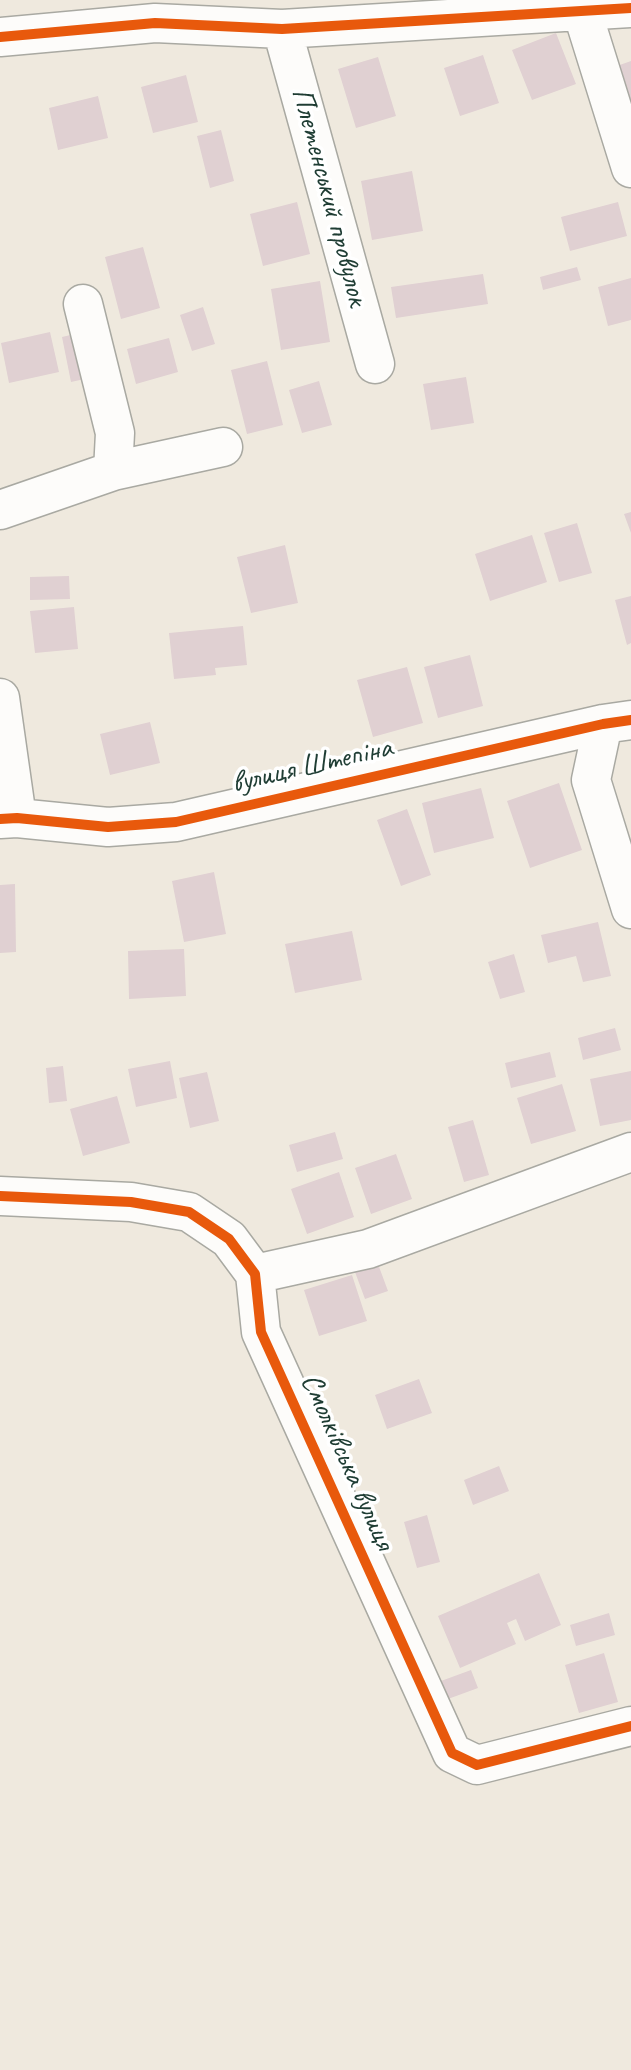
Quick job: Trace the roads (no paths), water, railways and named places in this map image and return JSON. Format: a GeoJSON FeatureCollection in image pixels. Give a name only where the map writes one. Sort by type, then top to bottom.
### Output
{"type":"FeatureCollection","features":[{"type":"Feature","properties":{"kind":"street"},"geometry":{"type":"LineString","coordinates":[[570,8],[631,168]]}},
{"type":"Feature","properties":{"kind":"street"},"geometry":{"type":"LineString","coordinates":[[0,37],[151,11],[261,19],[631,8]]}},
{"type":"Feature","properties":{"kind":"street","name":"Плетенський провулок"},"geometry":{"type":"LineString","coordinates":[[261,19],[375,364]]}},
{"type":"Feature","properties":{"kind":"street"},"geometry":{"type":"LineString","coordinates":[[83,304],[115,433],[113,471]]}},
{"type":"Feature","properties":{"kind":"street"},"geometry":{"type":"LineString","coordinates":[[0,510],[113,471],[223,447]]}},
{"type":"Feature","properties":{"kind":"street"},"geometry":{"type":"LineString","coordinates":[[0,698],[8,819]]}},
{"type":"Feature","properties":{"kind":"street"},"geometry":{"type":"LineString","coordinates":[[617,722],[591,780],[631,909]]}},
{"type":"Feature","properties":{"kind":"street","name":"вулиця Штепіна"},"geometry":{"type":"LineString","coordinates":[[8,819],[108,827],[176,822],[617,722]]}},
{"type":"Feature","properties":{"kind":"street"},"geometry":{"type":"LineString","coordinates":[[0,1196],[131,1202],[189,1212],[229,1239],[255,1273],[368,1249],[631,1152]]}},
{"type":"Feature","properties":{"kind":"street","name":"Смолківська вулиця"},"geometry":{"type":"LineString","coordinates":[[255,1273],[261,1332],[452,1753],[477,1765],[631,1726]]}}]}
